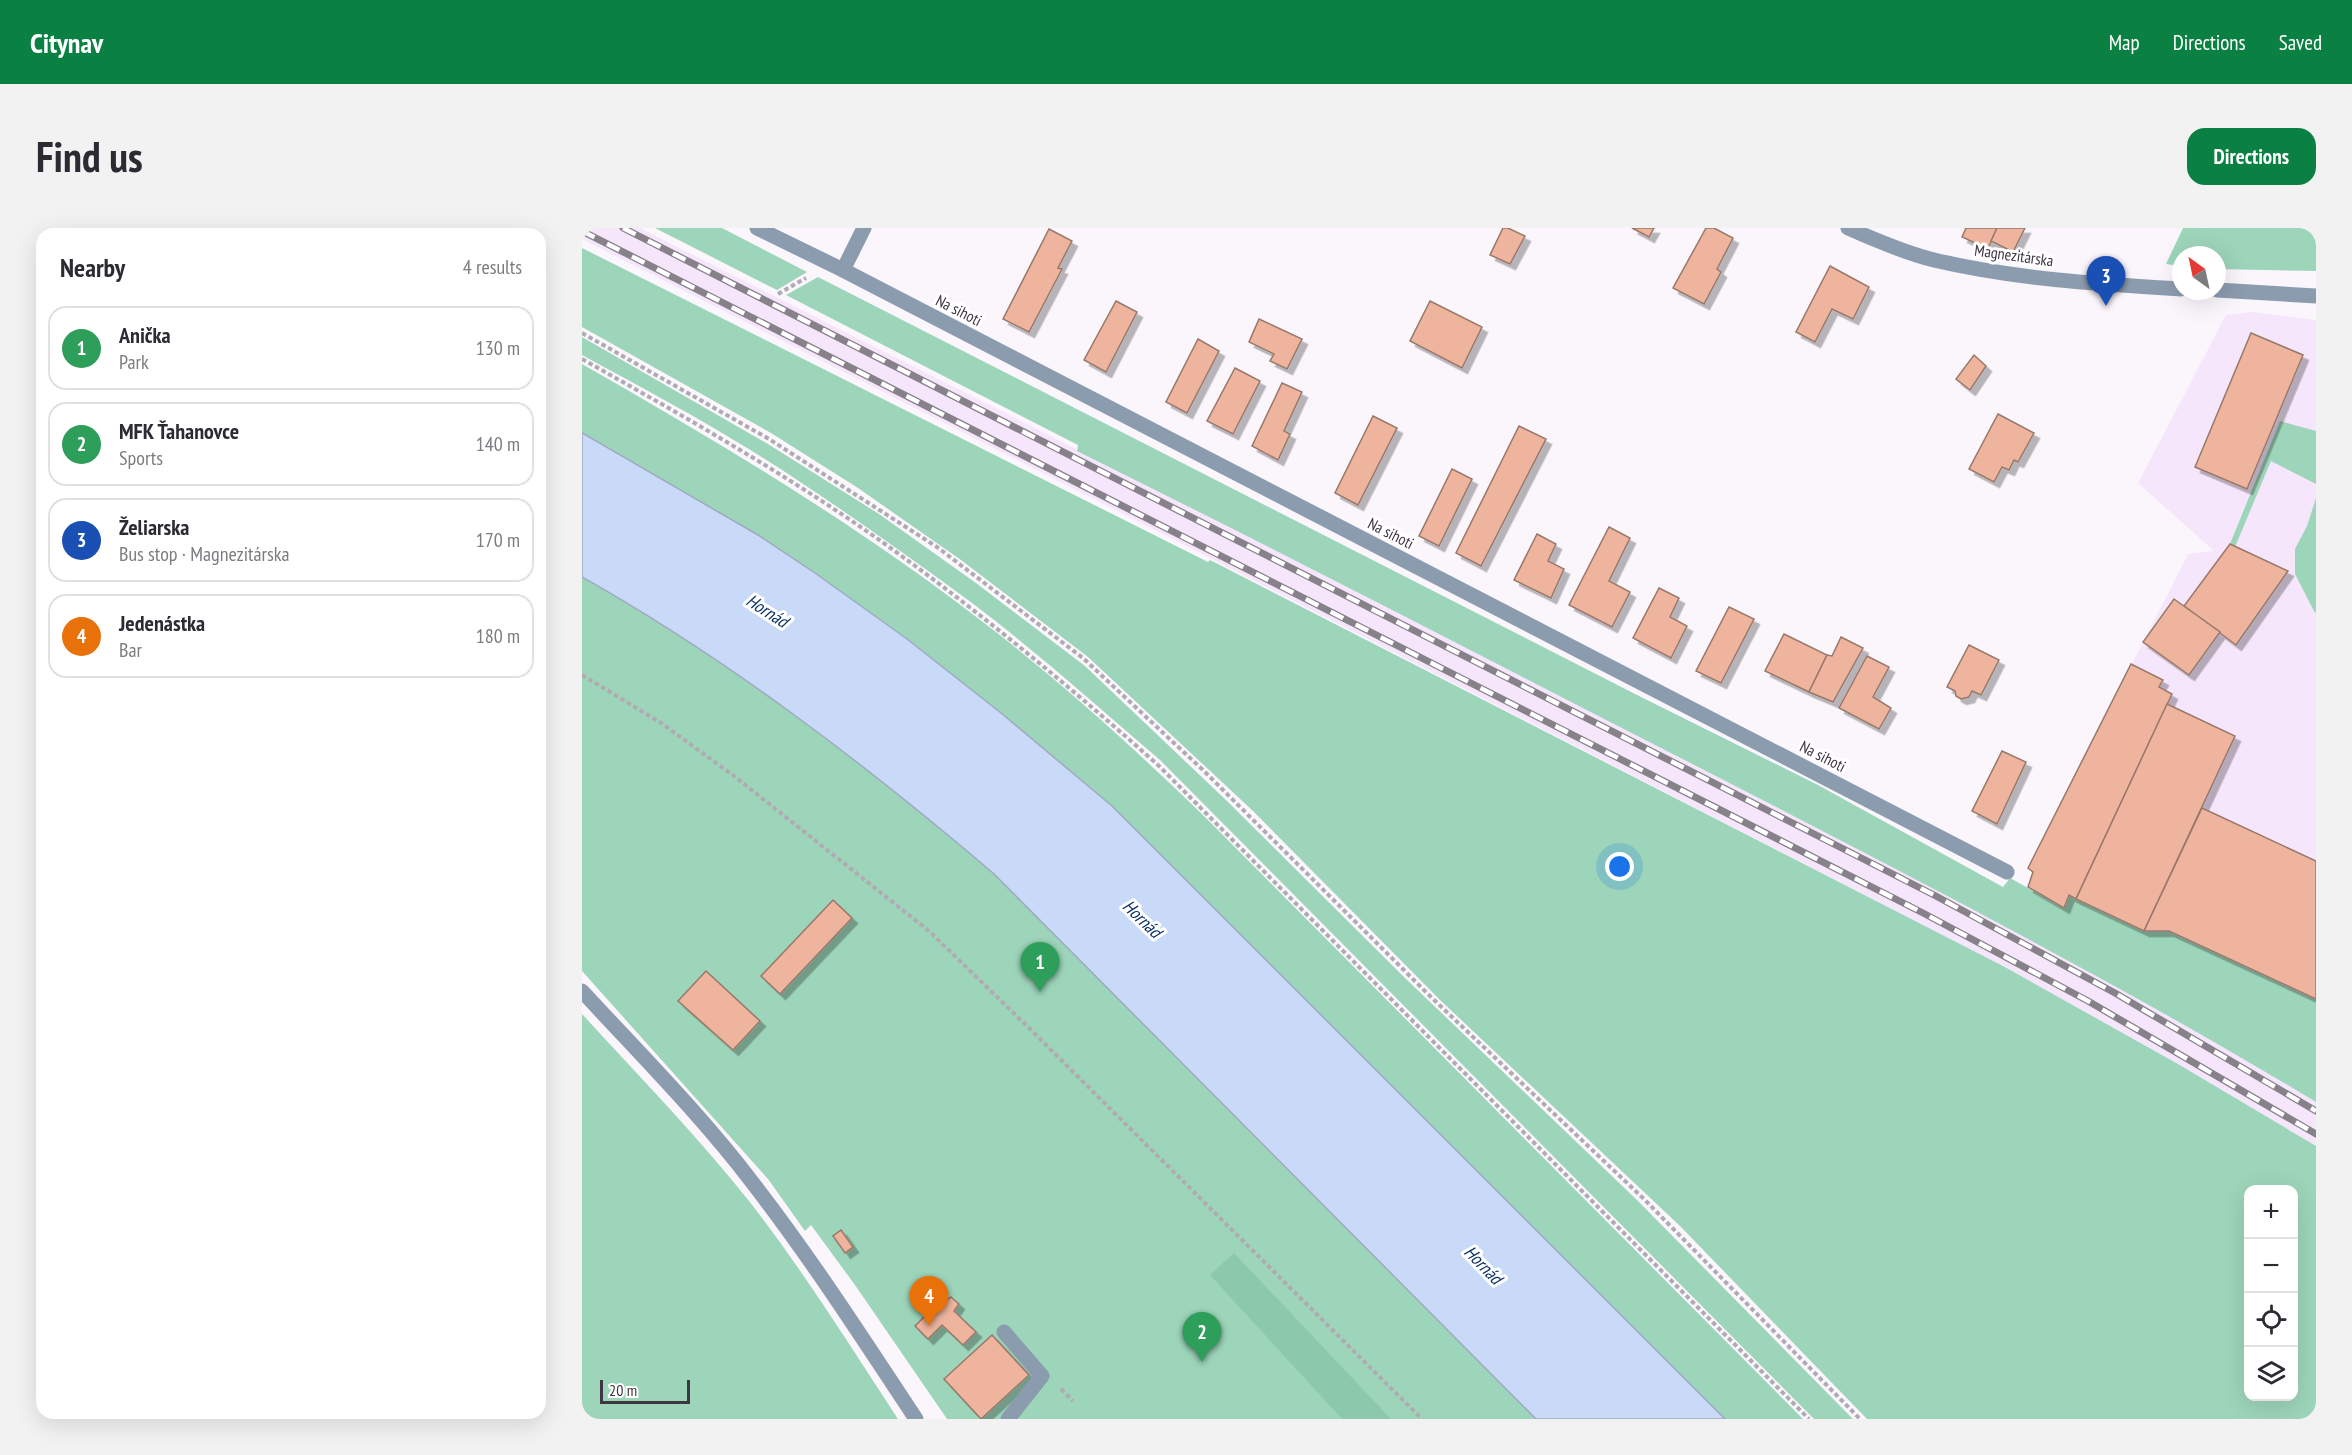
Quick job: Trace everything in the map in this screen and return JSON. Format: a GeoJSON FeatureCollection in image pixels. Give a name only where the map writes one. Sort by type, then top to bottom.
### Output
{"type":"FeatureCollection","features":[{"type":"Feature","properties":{"kind":"street","name":"Na sihoti"},"geometry":{"type":"LineString","coordinates":[[757,228],[843,270],[2007,872]]}},
{"type":"Feature","properties":{"kind":"street"},"geometry":{"type":"LineString","coordinates":[[843,270],[864,228]]}},
{"type":"Feature","properties":{"kind":"street","name":"Magnezitárska"},"geometry":{"type":"LineString","coordinates":[[1848,228],[1932,260],[1995,272],[2128,286],[2172,288]]}},
{"type":"Feature","properties":{"kind":"street"},"geometry":{"type":"LineString","coordinates":[[2226,291],[2316,296]]}},
{"type":"Feature","properties":{"kind":"street"},"geometry":{"type":"LineString","coordinates":[[582,991],[699,1118],[751,1181],[799,1244],[916,1419]]}},
{"type":"Feature","properties":{"kind":"street"},"geometry":{"type":"LineString","coordinates":[[1004,1332],[1042,1376],[1008,1419]]}},
{"type":"Feature","properties":{"kind":"path"},"geometry":{"type":"LineString","coordinates":[[778,294],[811,275]]}},
{"type":"Feature","properties":{"kind":"path"},"geometry":{"type":"LineString","coordinates":[[582,333],[769,439],[937,547],[1083,658],[1204,771],[1432,998],[1644,1199],[1860,1419]]}},
{"type":"Feature","properties":{"kind":"path"},"geometry":{"type":"LineString","coordinates":[[582,359],[711,431],[883,543],[997,627],[1081,696],[1166,772],[1809,1419]]}},
{"type":"Feature","properties":{"kind":"path"},"geometry":{"type":"LineString","coordinates":[[582,675],[661,723],[734,776],[929,932],[1029,1028],[1422,1419]]}},
{"type":"Feature","properties":{"kind":"shaded area"},"geometry":{"type":"Polygon","coordinates":[[[582,228],[640,228],[1313,569],[1988,916],[2235,1053],[2316,1102],[2316,1146],[2178,1064],[2003,966],[1206,556],[582,239],[582,228]]]}},
{"type":"Feature","properties":{"kind":"shaded area"},"geometry":{"type":"Polygon","coordinates":[[[2251,312],[2316,320],[2316,1036],[2028,887],[2032,872],[2028,868],[2188,554],[2214,551],[2138,483],[2226,315],[2251,312]]]}},
{"type":"Feature","properties":{"kind":"green space"},"geometry":{"type":"Polygon","coordinates":[[[655,228],[722,228],[807,272],[777,290],[655,228]]]}},
{"type":"Feature","properties":{"kind":"green space"},"geometry":{"type":"Polygon","coordinates":[[[2183,228],[2316,228],[2316,271],[2226,269],[2226,246],[2174,246],[2183,228]]]}},
{"type":"Feature","properties":{"kind":"green space"},"geometry":{"type":"Polygon","coordinates":[[[582,248],[1208,562],[1210,560],[2003,966],[2178,1064],[2316,1146],[2316,1419],[1867,1419],[1680,1226],[1440,1000],[1253,811],[1088,657],[961,560],[858,488],[771,433],[582,327],[582,248]]]}},
{"type":"Feature","properties":{"kind":"green space"},"geometry":{"type":"Polygon","coordinates":[[[2172,251],[2172,265],[2166,264],[2172,251]]]}},
{"type":"Feature","properties":{"kind":"green space"},"geometry":{"type":"Polygon","coordinates":[[[818,277],[1818,785],[2003,887],[2010,878],[2063,907],[2069,895],[2144,931],[2169,931],[2316,999],[2316,1102],[2165,1014],[1936,890],[1391,609],[1077,451],[1078,445],[786,295],[818,277]]]}},
{"type":"Feature","properties":{"kind":"green space"},"geometry":{"type":"Polygon","coordinates":[[[582,337],[768,444],[879,514],[976,583],[1085,666],[1637,1200],[1853,1419],[1814,1419],[1160,760],[1067,680],[972,603],[808,487],[710,426],[582,355],[582,337]]]}},
{"type":"Feature","properties":{"kind":"green space"},"geometry":{"type":"Polygon","coordinates":[[[582,364],[783,483],[880,547],[975,616],[1065,688],[1123,739],[1207,819],[1803,1419],[1725,1419],[1112,806],[1001,713],[815,573],[758,535],[582,433],[582,364]]]}},
{"type":"Feature","properties":{"kind":"green space"},"geometry":{"type":"Polygon","coordinates":[[[2280,421],[2316,431],[2316,484],[2271,461],[2235,547],[2230,544],[2280,421]]]}},
{"type":"Feature","properties":{"kind":"green space"},"geometry":{"type":"Polygon","coordinates":[[[2316,498],[2315,613],[2295,574],[2295,549],[2307,526],[2316,498]]]}},
{"type":"Feature","properties":{"kind":"green space"},"geometry":{"type":"Polygon","coordinates":[[[582,577],[690,643],[795,715],[895,792],[993,873],[1536,1419],[947,1419],[811,1225],[805,1231],[768,1179],[582,971],[582,577]]]}},
{"type":"Feature","properties":{"kind":"green space"},"geometry":{"type":"Polygon","coordinates":[[[582,1014],[749,1201],[807,1281],[898,1419],[582,1419],[582,1014]]]}},
{"type":"Feature","properties":{"kind":"green space"},"geometry":{"type":"Polygon","coordinates":[[[1234,1253],[1391,1419],[1342,1419],[1210,1275],[1234,1253]]]}},
{"type":"Feature","properties":{"kind":"water","name":"Hornád"},"geometry":{"type":"Polygon","coordinates":[[[582,433],[758,535],[815,573],[907,639],[1001,713],[1112,806],[1725,1419],[1536,1419],[993,873],[895,792],[795,715],[690,643],[582,577],[582,433]]]}},
{"type":"Feature","properties":{"kind":"building"},"geometry":{"type":"Polygon","coordinates":[[[1503,228],[1525,236],[1510,264],[1490,255],[1503,228]]]}},
{"type":"Feature","properties":{"kind":"building"},"geometry":{"type":"Polygon","coordinates":[[[1632,228],[1654,228],[1649,237],[1632,228]]]}},
{"type":"Feature","properties":{"kind":"building"},"geometry":{"type":"Polygon","coordinates":[[[1706,228],[1714,228],[1733,238],[1717,269],[1721,272],[1704,304],[1673,288],[1706,228]]]}},
{"type":"Feature","properties":{"kind":"building"},"geometry":{"type":"Polygon","coordinates":[[[1966,228],[1997,228],[1988,249],[1962,237],[1966,228]]]}},
{"type":"Feature","properties":{"kind":"building"},"geometry":{"type":"Polygon","coordinates":[[[1997,228],[2025,228],[2013,252],[1991,241],[1997,228]]]}},
{"type":"Feature","properties":{"kind":"building"},"geometry":{"type":"Polygon","coordinates":[[[1049,229],[1072,241],[1058,268],[1062,269],[1029,332],[1003,319],[1049,229]]]}},
{"type":"Feature","properties":{"kind":"building"},"geometry":{"type":"Polygon","coordinates":[[[1830,266],[1869,287],[1853,319],[1832,309],[1815,342],[1796,332],[1830,266]]]}},
{"type":"Feature","properties":{"kind":"building"},"geometry":{"type":"Polygon","coordinates":[[[1116,301],[1137,312],[1106,372],[1084,360],[1116,301]]]}},
{"type":"Feature","properties":{"kind":"building"},"geometry":{"type":"Polygon","coordinates":[[[1430,301],[1482,327],[1462,368],[1410,341],[1430,301]]]}},
{"type":"Feature","properties":{"kind":"building"},"geometry":{"type":"Polygon","coordinates":[[[1259,319],[1302,339],[1287,369],[1270,361],[1274,354],[1249,342],[1259,319]]]}},
{"type":"Feature","properties":{"kind":"building"},"geometry":{"type":"Polygon","coordinates":[[[2251,333],[2303,355],[2247,489],[2195,467],[2251,333]]]}},
{"type":"Feature","properties":{"kind":"building"},"geometry":{"type":"Polygon","coordinates":[[[1198,339],[1219,351],[1187,413],[1166,402],[1198,339]]]}},
{"type":"Feature","properties":{"kind":"building"},"geometry":{"type":"Polygon","coordinates":[[[1974,355],[1986,366],[1970,390],[1956,379],[1974,355]]]}},
{"type":"Feature","properties":{"kind":"building"},"geometry":{"type":"Polygon","coordinates":[[[1235,368],[1260,381],[1233,434],[1207,421],[1235,368]]]}},
{"type":"Feature","properties":{"kind":"building"},"geometry":{"type":"Polygon","coordinates":[[[1282,383],[1302,392],[1284,431],[1290,434],[1278,460],[1252,446],[1282,383]]]}},
{"type":"Feature","properties":{"kind":"building"},"geometry":{"type":"Polygon","coordinates":[[[1998,414],[2034,433],[2018,462],[2014,460],[2009,470],[2002,467],[1994,482],[1969,469],[1998,414]]]}},
{"type":"Feature","properties":{"kind":"building"},"geometry":{"type":"Polygon","coordinates":[[[1373,416],[1397,428],[1358,505],[1335,493],[1373,416]]]}},
{"type":"Feature","properties":{"kind":"building"},"geometry":{"type":"Polygon","coordinates":[[[1519,426],[1546,439],[1481,566],[1456,553],[1519,426]]]}},
{"type":"Feature","properties":{"kind":"building"},"geometry":{"type":"Polygon","coordinates":[[[1452,469],[1472,479],[1439,546],[1419,536],[1452,469]]]}},
{"type":"Feature","properties":{"kind":"building"},"geometry":{"type":"Polygon","coordinates":[[[1609,527],[1630,538],[1609,581],[1630,592],[1612,627],[1569,605],[1609,527]]]}},
{"type":"Feature","properties":{"kind":"building"},"geometry":{"type":"Polygon","coordinates":[[[1537,534],[1556,544],[1548,561],[1564,569],[1551,598],[1514,580],[1537,534]]]}},
{"type":"Feature","properties":{"kind":"building"},"geometry":{"type":"Polygon","coordinates":[[[2230,544],[2288,571],[2236,645],[2184,606],[2230,544]]]}},
{"type":"Feature","properties":{"kind":"building"},"geometry":{"type":"Polygon","coordinates":[[[1659,588],[1679,598],[1670,617],[1687,626],[1671,658],[1633,638],[1659,588]]]}},
{"type":"Feature","properties":{"kind":"building"},"geometry":{"type":"Polygon","coordinates":[[[2174,599],[2220,632],[2189,675],[2143,642],[2174,599]]]}},
{"type":"Feature","properties":{"kind":"building"},"geometry":{"type":"Polygon","coordinates":[[[1729,607],[1754,619],[1721,683],[1696,671],[1729,607]]]}},
{"type":"Feature","properties":{"kind":"building"},"geometry":{"type":"Polygon","coordinates":[[[1784,634],[1827,655],[1809,692],[1765,671],[1784,634]]]}},
{"type":"Feature","properties":{"kind":"building"},"geometry":{"type":"Polygon","coordinates":[[[1841,637],[1863,648],[1833,702],[1809,692],[1827,655],[1832,656],[1841,637]]]}},
{"type":"Feature","properties":{"kind":"building"},"geometry":{"type":"Polygon","coordinates":[[[1969,645],[1999,660],[1981,695],[1972,691],[1969,697],[1961,699],[1956,696],[1955,691],[1947,687],[1969,645]]]}},
{"type":"Feature","properties":{"kind":"building"},"geometry":{"type":"Polygon","coordinates":[[[1867,656],[1889,667],[1873,697],[1891,708],[1879,729],[1839,708],[1867,656]]]}},
{"type":"Feature","properties":{"kind":"building"},"geometry":{"type":"Polygon","coordinates":[[[2131,664],[2163,680],[2159,687],[2172,694],[2076,899],[2069,895],[2064,908],[2028,887],[2033,872],[2028,868],[2131,664]]]}},
{"type":"Feature","properties":{"kind":"building"},"geometry":{"type":"Polygon","coordinates":[[[2167,704],[2235,736],[2144,931],[2076,899],[2167,704]]]}},
{"type":"Feature","properties":{"kind":"building"},"geometry":{"type":"Polygon","coordinates":[[[2002,751],[2026,762],[1997,824],[1972,811],[2002,751]]]}},
{"type":"Feature","properties":{"kind":"building"},"geometry":{"type":"Polygon","coordinates":[[[2202,808],[2316,861],[2316,999],[2169,931],[2144,931],[2202,808]]]}},
{"type":"Feature","properties":{"kind":"building"},"geometry":{"type":"Polygon","coordinates":[[[833,900],[852,918],[780,994],[761,976],[833,900]]]}},
{"type":"Feature","properties":{"kind":"building"},"geometry":{"type":"Polygon","coordinates":[[[706,971],[760,1021],[733,1050],[678,1001],[706,971]]]}},
{"type":"Feature","properties":{"kind":"building"},"geometry":{"type":"Polygon","coordinates":[[[841,1230],[853,1247],[845,1253],[833,1236],[841,1230]]]}},
{"type":"Feature","properties":{"kind":"building"},"geometry":{"type":"Polygon","coordinates":[[[951,1297],[959,1304],[954,1311],[976,1332],[963,1345],[942,1325],[928,1339],[915,1326],[942,1299],[945,1302],[951,1297]]]}},
{"type":"Feature","properties":{"kind":"building"},"geometry":{"type":"Polygon","coordinates":[[[992,1335],[1029,1375],[981,1419],[944,1379],[992,1335]]]}},
{"type":"Feature","properties":{"kind":"railway"},"geometry":{"type":"LineString","coordinates":[[623,228],[1934,895],[2115,993],[2316,1111]]}},
{"type":"Feature","properties":{"kind":"railway"},"geometry":{"type":"LineString","coordinates":[[582,231],[1923,913],[2088,1001],[2316,1134]]}},
{"type":"Feature","properties":{"kind":"place","name":"Želiarska"},"geometry":{"type":"Point","coordinates":[2106,306]}},
{"type":"Feature","properties":{"kind":"place","name":"Anička"},"geometry":{"type":"Point","coordinates":[1040,992]}},
{"type":"Feature","properties":{"kind":"place","name":"Jedenástka"},"geometry":{"type":"Point","coordinates":[929,1326]}},
{"type":"Feature","properties":{"kind":"place","name":"MFK Ťahanovce"},"geometry":{"type":"Point","coordinates":[1202,1362]}}]}
